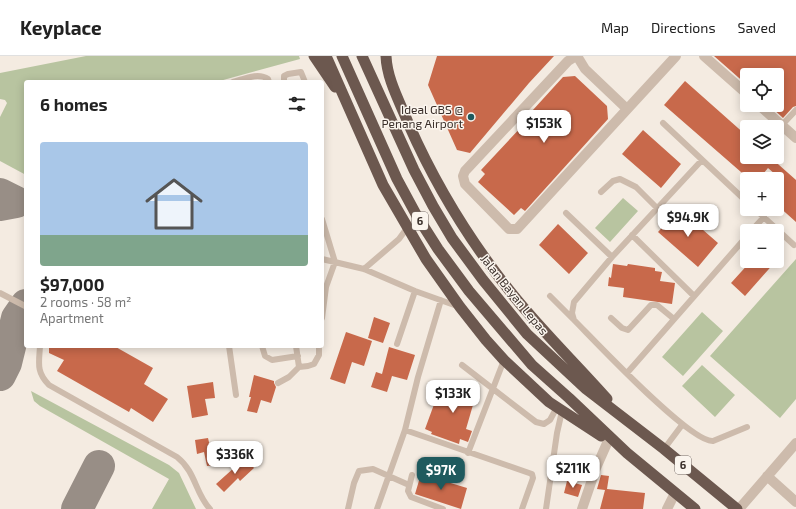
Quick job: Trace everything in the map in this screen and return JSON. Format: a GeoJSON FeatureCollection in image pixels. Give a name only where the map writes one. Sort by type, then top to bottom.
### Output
{"type":"FeatureCollection","features":[{"type":"Feature","properties":{"kind":"highway"},"geometry":{"type":"LineString","coordinates":[[314,56],[347,106]]}},
{"type":"Feature","properties":{"kind":"highway"},"geometry":{"type":"LineString","coordinates":[[326,56],[383,185],[426,259],[460,307],[504,360],[549,402],[627,454]]}},
{"type":"Feature","properties":{"kind":"highway","name":"6"},"geometry":{"type":"LineString","coordinates":[[342,56],[397,179],[417,216],[468,291],[532,365],[627,454],[695,509]]}},
{"type":"Feature","properties":{"kind":"highway","name":"Jalan Bayan Lepas"},"geometry":{"type":"LineString","coordinates":[[362,56],[414,170],[433,206],[452,238],[483,280],[527,334],[586,389],[664,449],[738,509]]}},
{"type":"Feature","properties":{"kind":"highway"},"geometry":{"type":"LineString","coordinates":[[386,56],[387,70],[393,87],[422,155],[464,230],[514,296],[628,421]]}},
{"type":"Feature","properties":{"kind":"street"},"geometry":{"type":"LineString","coordinates":[[627,109],[585,69],[576,56],[568,61],[465,171],[463,176],[465,184],[509,229],[517,229],[676,56]]}},
{"type":"Feature","properties":{"kind":"street"},"geometry":{"type":"LineString","coordinates":[[704,56],[740,88]]}},
{"type":"Feature","properties":{"kind":"street"},"geometry":{"type":"LineString","coordinates":[[767,112],[776,120]]}},
{"type":"Feature","properties":{"kind":"street"},"geometry":{"type":"LineString","coordinates":[[784,127],[796,138]]}},
{"type":"Feature","properties":{"kind":"street"},"geometry":{"type":"LineString","coordinates":[[582,509],[596,468],[608,441]]}},
{"type":"Feature","properties":{"kind":"street"},"geometry":{"type":"LineString","coordinates":[[738,509],[796,443]]}},
{"type":"Feature","properties":{"kind":"street"},"geometry":{"type":"LineString","coordinates":[[767,476],[796,502]]}},
{"type":"Feature","properties":{"kind":"street"},"geometry":{"type":"LineString","coordinates":[[667,509],[675,493]]}},
{"type":"Feature","properties":{"kind":"lane"},"geometry":{"type":"LineString","coordinates":[[284,80],[284,76],[301,72],[304,80]]}},
{"type":"Feature","properties":{"kind":"lane"},"geometry":{"type":"LineString","coordinates":[[239,80],[257,75],[263,76],[268,80]]}},
{"type":"Feature","properties":{"kind":"lane"},"geometry":{"type":"LineString","coordinates":[[784,123],[796,110]]}},
{"type":"Feature","properties":{"kind":"lane"},"geometry":{"type":"LineString","coordinates":[[663,123],[740,195]]}},
{"type":"Feature","properties":{"kind":"lane"},"geometry":{"type":"LineString","coordinates":[[574,320],[572,312],[574,302],[612,257],[702,160]]}},
{"type":"Feature","properties":{"kind":"lane"},"geometry":{"type":"LineString","coordinates":[[601,192],[613,181],[620,179],[636,187],[657,208]]}},
{"type":"Feature","properties":{"kind":"lane"},"geometry":{"type":"LineString","coordinates":[[566,213],[612,257]]}},
{"type":"Feature","properties":{"kind":"lane"},"geometry":{"type":"LineString","coordinates":[[758,224],[764,217],[794,245]]}},
{"type":"Feature","properties":{"kind":"lane"},"geometry":{"type":"LineString","coordinates":[[324,226],[335,262],[324,286]]}},
{"type":"Feature","properties":{"kind":"lane"},"geometry":{"type":"LineString","coordinates":[[364,269],[399,239],[407,228]]}},
{"type":"Feature","properties":{"kind":"lane"},"geometry":{"type":"LineString","coordinates":[[632,235],[694,296]]}},
{"type":"Feature","properties":{"kind":"lane"},"geometry":{"type":"LineString","coordinates":[[627,372],[740,244]]}},
{"type":"Feature","properties":{"kind":"lane"},"geometry":{"type":"LineString","coordinates":[[324,259],[364,269],[460,307]]}},
{"type":"Feature","properties":{"kind":"lane"},"geometry":{"type":"LineString","coordinates":[[397,344],[415,290]]}},
{"type":"Feature","properties":{"kind":"lane"},"geometry":{"type":"LineString","coordinates":[[0,293],[24,305]]}},
{"type":"Feature","properties":{"kind":"lane"},"geometry":{"type":"LineString","coordinates":[[550,296],[682,425],[708,441],[713,441],[747,427]]}},
{"type":"Feature","properties":{"kind":"lane"},"geometry":{"type":"LineString","coordinates":[[378,509],[388,476],[405,430],[418,376],[441,300]]}},
{"type":"Feature","properties":{"kind":"lane"},"geometry":{"type":"LineString","coordinates":[[611,318],[622,328],[628,330],[651,305],[657,305],[674,319]]}},
{"type":"Feature","properties":{"kind":"lane"},"geometry":{"type":"LineString","coordinates":[[40,348],[39,366],[42,378],[49,385],[177,457],[186,464],[202,499],[210,509]]}},
{"type":"Feature","properties":{"kind":"lane"},"geometry":{"type":"LineString","coordinates":[[229,348],[236,395]]}},
{"type":"Feature","properties":{"kind":"lane"},"geometry":{"type":"LineString","coordinates":[[263,348],[265,356],[272,360],[298,356]]}},
{"type":"Feature","properties":{"kind":"lane"},"geometry":{"type":"LineString","coordinates":[[296,348],[299,366]]}},
{"type":"Feature","properties":{"kind":"lane"},"geometry":{"type":"LineString","coordinates":[[278,383],[289,377],[299,366],[314,364],[319,355],[319,348]]}},
{"type":"Feature","properties":{"kind":"lane"},"geometry":{"type":"LineString","coordinates":[[468,453],[504,360]]}},
{"type":"Feature","properties":{"kind":"lane"},"geometry":{"type":"LineString","coordinates":[[462,365],[540,424],[544,424],[550,420],[560,409]]}},
{"type":"Feature","properties":{"kind":"lane"},"geometry":{"type":"LineString","coordinates":[[546,509],[560,409]]}},
{"type":"Feature","properties":{"kind":"lane"},"geometry":{"type":"LineString","coordinates":[[664,449],[682,425]]}},
{"type":"Feature","properties":{"kind":"lane"},"geometry":{"type":"LineString","coordinates":[[405,430],[532,474],[533,478],[522,509]]}},
{"type":"Feature","properties":{"kind":"lane"},"geometry":{"type":"LineString","coordinates":[[348,509],[354,483],[359,471],[373,469],[409,485]]}},
{"type":"Feature","properties":{"kind":"lane"},"geometry":{"type":"LineString","coordinates":[[412,475],[408,491],[411,497],[442,509]]}},
{"type":"Feature","properties":{"kind":"green space"},"geometry":{"type":"Polygon","coordinates":[[[86,56],[299,56],[300,59],[223,80],[24,80],[24,174],[0,161],[0,117],[7,103],[5,100],[0,99],[0,73],[86,56]]]}},
{"type":"Feature","properties":{"kind":"green space"},"geometry":{"type":"Polygon","coordinates":[[[623,198],[638,211],[610,242],[595,228],[623,198]]]}},
{"type":"Feature","properties":{"kind":"green space"},"geometry":{"type":"Polygon","coordinates":[[[796,259],[796,399],[780,418],[710,356],[796,259]]]}},
{"type":"Feature","properties":{"kind":"green space"},"geometry":{"type":"Polygon","coordinates":[[[702,312],[723,331],[683,376],[662,357],[702,312]]]}},
{"type":"Feature","properties":{"kind":"green space"},"geometry":{"type":"Polygon","coordinates":[[[702,365],[735,395],[715,417],[682,386],[702,365]]]}},
{"type":"Feature","properties":{"kind":"green space"},"geometry":{"type":"Polygon","coordinates":[[[31,391],[169,465],[179,473],[196,509],[152,509],[169,479],[40,406],[34,401],[31,391]]]}},
{"type":"Feature","properties":{"kind":"building","name":"Ideal GBS @ Penang Airport"},"geometry":{"type":"Polygon","coordinates":[[[437,56],[554,56],[529,83],[470,153],[457,150],[428,85],[437,56]]]}},
{"type":"Feature","properties":{"kind":"building"},"geometry":{"type":"Polygon","coordinates":[[[714,56],[796,56],[796,106],[793,107],[783,118],[777,112],[784,112],[784,68],[740,68],[740,79],[714,56]]]}},
{"type":"Feature","properties":{"kind":"building"},"geometry":{"type":"Polygon","coordinates":[[[575,76],[607,106],[608,119],[525,211],[521,208],[514,215],[478,182],[485,174],[481,170],[524,124],[522,122],[563,77],[575,76]]]}},
{"type":"Feature","properties":{"kind":"building"},"geometry":{"type":"Polygon","coordinates":[[[685,81],[740,130],[740,164],[778,164],[796,180],[796,222],[784,211],[784,172],[773,172],[768,168],[765,172],[741,172],[664,105],[685,81]]]}},
{"type":"Feature","properties":{"kind":"building"},"geometry":{"type":"Polygon","coordinates":[[[643,130],[681,164],[661,188],[622,154],[643,130]]]}},
{"type":"Feature","properties":{"kind":"building"},"geometry":{"type":"Polygon","coordinates":[[[679,209],[718,243],[698,267],[658,232],[679,209]]]}},
{"type":"Feature","properties":{"kind":"building"},"geometry":{"type":"Polygon","coordinates":[[[558,224],[588,253],[569,274],[539,245],[558,224]]]}},
{"type":"Feature","properties":{"kind":"building"},"geometry":{"type":"Polygon","coordinates":[[[613,264],[627,266],[628,264],[655,268],[655,271],[662,272],[660,281],[675,283],[672,304],[623,297],[624,288],[608,286],[613,264]]]}},
{"type":"Feature","properties":{"kind":"building"},"geometry":{"type":"Polygon","coordinates":[[[745,268],[770,268],[745,296],[731,283],[745,268]]]}},
{"type":"Feature","properties":{"kind":"building"},"geometry":{"type":"Polygon","coordinates":[[[374,317],[390,323],[383,343],[368,338],[374,317]]]}},
{"type":"Feature","properties":{"kind":"building"},"geometry":{"type":"Polygon","coordinates":[[[346,332],[372,341],[364,366],[352,362],[345,384],[330,379],[346,332]]]}},
{"type":"Feature","properties":{"kind":"building"},"geometry":{"type":"Polygon","coordinates":[[[389,347],[415,355],[407,380],[392,376],[387,392],[371,387],[376,372],[382,374],[389,347]]]}},
{"type":"Feature","properties":{"kind":"building"},"geometry":{"type":"Polygon","coordinates":[[[49,348],[118,348],[153,368],[144,384],[168,399],[153,422],[131,408],[129,412],[57,371],[64,360],[49,353],[49,348]]]}},
{"type":"Feature","properties":{"kind":"building"},"geometry":{"type":"Polygon","coordinates":[[[254,375],[274,381],[276,387],[271,403],[261,400],[257,413],[247,411],[251,397],[249,397],[254,375]]]}},
{"type":"Feature","properties":{"kind":"building"},"geometry":{"type":"Polygon","coordinates":[[[450,381],[474,388],[471,397],[475,398],[466,429],[472,431],[468,442],[460,439],[459,444],[431,434],[432,432],[425,429],[436,399],[445,401],[450,381]]]}},
{"type":"Feature","properties":{"kind":"building"},"geometry":{"type":"Polygon","coordinates":[[[213,382],[215,398],[205,399],[208,415],[192,418],[187,386],[213,382]]]}},
{"type":"Feature","properties":{"kind":"building"},"geometry":{"type":"Polygon","coordinates":[[[208,438],[216,465],[207,466],[204,452],[197,454],[195,440],[208,438]]]}},
{"type":"Feature","properties":{"kind":"building"},"geometry":{"type":"Polygon","coordinates":[[[245,458],[254,468],[240,481],[238,478],[224,492],[216,484],[245,458]]]}},
{"type":"Feature","properties":{"kind":"building"},"geometry":{"type":"Polygon","coordinates":[[[421,474],[467,488],[461,509],[415,494],[421,474]]]}},
{"type":"Feature","properties":{"kind":"building"},"geometry":{"type":"Polygon","coordinates":[[[601,475],[609,476],[607,489],[645,493],[643,509],[600,509],[605,490],[597,489],[601,475]]]}},
{"type":"Feature","properties":{"kind":"building"},"geometry":{"type":"Polygon","coordinates":[[[567,481],[582,485],[578,497],[564,493],[567,481]]]}},
{"type":"Feature","properties":{"kind":"taxiway"},"geometry":{"type":"LineString","coordinates":[[0,194],[16,202],[0,205]]}},
{"type":"Feature","properties":{"kind":"taxiway"},"geometry":{"type":"LineString","coordinates":[[0,375],[6,363],[17,318],[24,308]]}},
{"type":"Feature","properties":{"kind":"taxiway"},"geometry":{"type":"LineString","coordinates":[[77,509],[99,466]]}},
{"type":"Feature","properties":{"kind":"place","name":"Ideal GBS @ Penang Airport"},"geometry":{"type":"Point","coordinates":[471,117]}}]}
